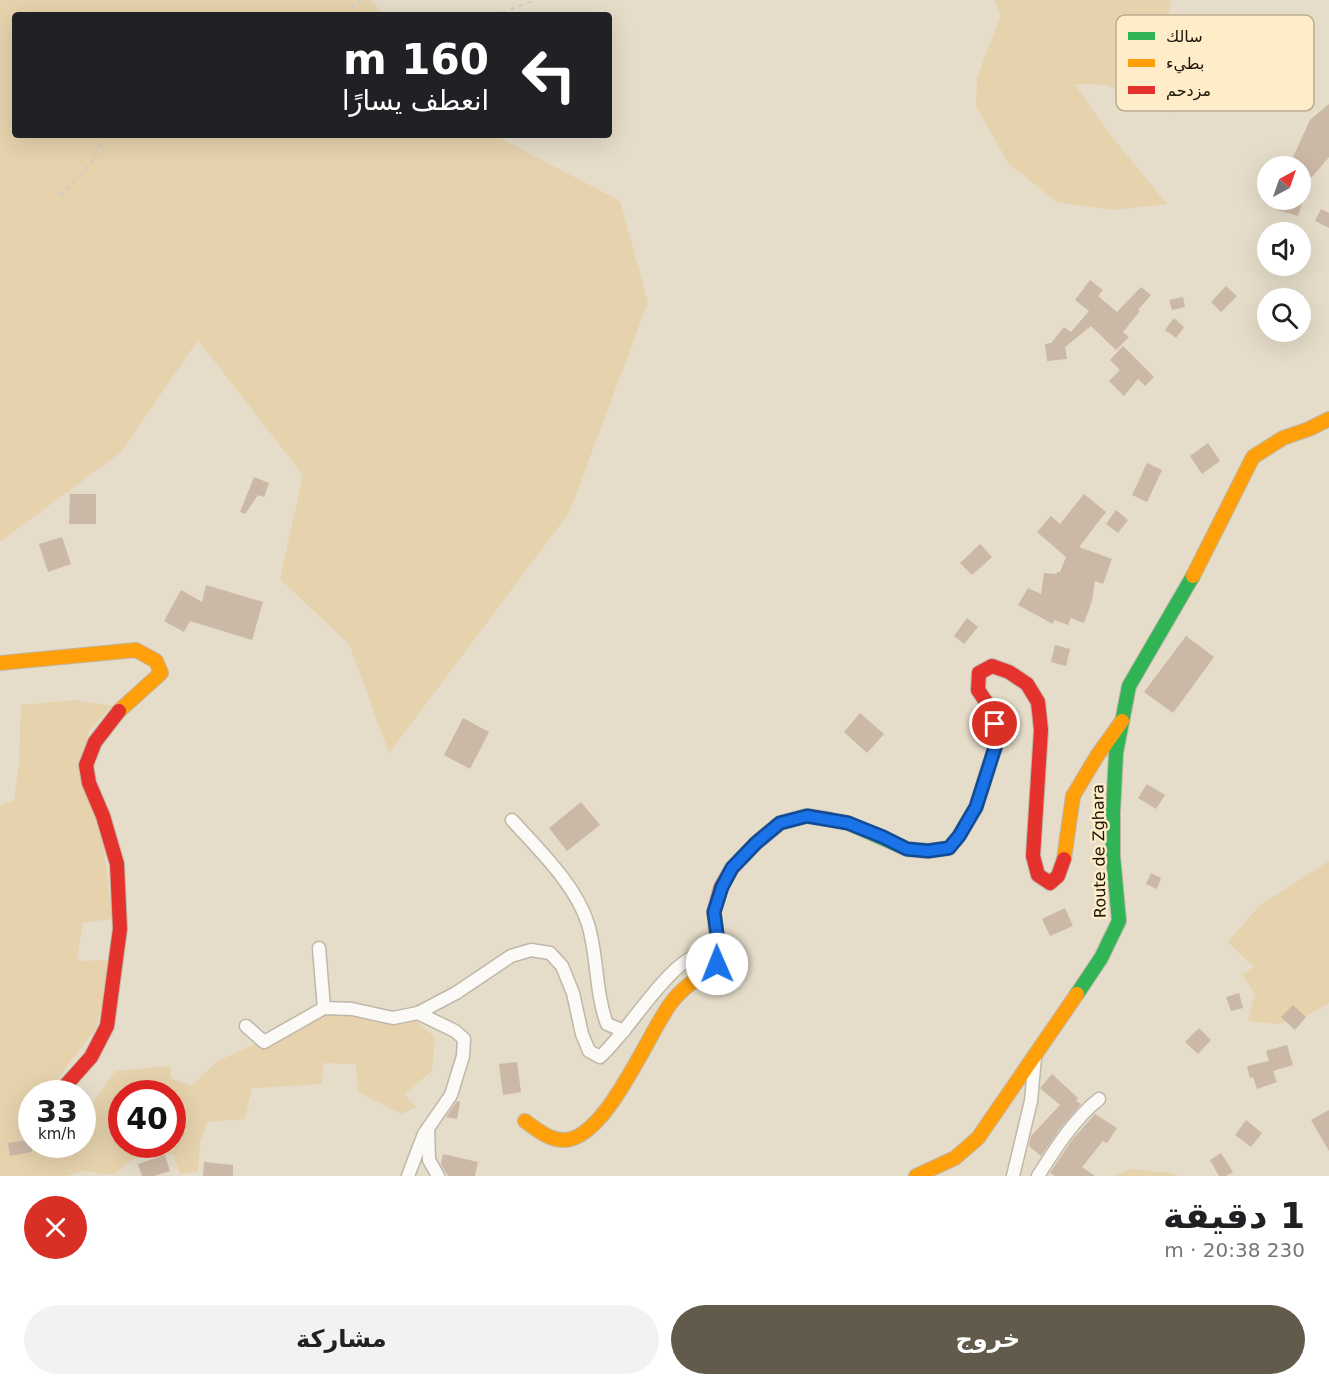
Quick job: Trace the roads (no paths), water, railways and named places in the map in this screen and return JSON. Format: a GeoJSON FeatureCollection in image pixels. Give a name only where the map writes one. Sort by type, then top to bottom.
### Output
{"type":"FeatureCollection","features":[{"type":"Feature","properties":{"kind":"street","name":"Route de Zghara"},"geometry":{"type":"LineString","coordinates":[[916,1176],[955,1158],[978,1138],[1101,958],[1119,921],[1113,856],[1113,812],[1116,753],[1129,686],[1194,574],[1253,457],[1283,438],[1329,419]]}},
{"type":"Feature","properties":{"kind":"street"},"geometry":{"type":"LineString","coordinates":[[0,663],[136,650],[156,661],[161,673],[115,715],[95,742],[86,765],[89,783],[103,816],[117,864],[120,929],[106,1026],[91,1057],[70,1080]]}},
{"type":"Feature","properties":{"kind":"street"},"geometry":{"type":"LineString","coordinates":[[525,1121],[546,1136],[567,1140],[587,1131],[604,1114],[666,1009],[680,992],[717,964],[718,941],[714,912],[722,887],[732,868],[756,843],[780,823],[807,816],[848,823],[907,849],[928,851],[949,848],[976,807],[998,738],[992,710],[978,690],[979,673],[993,666],[1009,672],[1027,684],[1038,702],[1041,730],[1034,856],[1038,875],[1050,883],[1058,876],[1064,860],[1073,796],[1096,756],[1122,721]]}},
{"type":"Feature","properties":{"kind":"street"},"geometry":{"type":"LineString","coordinates":[[512,820],[577,898],[588,925],[601,1009],[607,1024],[624,1030]]}},
{"type":"Feature","properties":{"kind":"street"},"geometry":{"type":"LineString","coordinates":[[246,1026],[264,1042],[324,1008],[352,1009],[393,1018],[418,1013],[456,993],[511,956],[531,950],[550,952],[562,966],[573,993],[582,1034],[589,1051],[600,1057],[676,968],[718,941]]}},
{"type":"Feature","properties":{"kind":"street"},"geometry":{"type":"LineString","coordinates":[[320,948],[324,1008]]}},
{"type":"Feature","properties":{"kind":"street"},"geometry":{"type":"LineString","coordinates":[[408,1176],[424,1134],[451,1095],[463,1056],[464,1039],[455,1031],[418,1013]]}},
{"type":"Feature","properties":{"kind":"street"},"geometry":{"type":"LineString","coordinates":[[1013,1176],[1031,1101],[1036,1053]]}},
{"type":"Feature","properties":{"kind":"street"},"geometry":{"type":"LineString","coordinates":[[1038,1176],[1054,1150],[1090,1106],[1099,1099]]}},
{"type":"Feature","properties":{"kind":"street"},"geometry":{"type":"LineString","coordinates":[[428,1127],[429,1160],[438,1176]]}}]}
